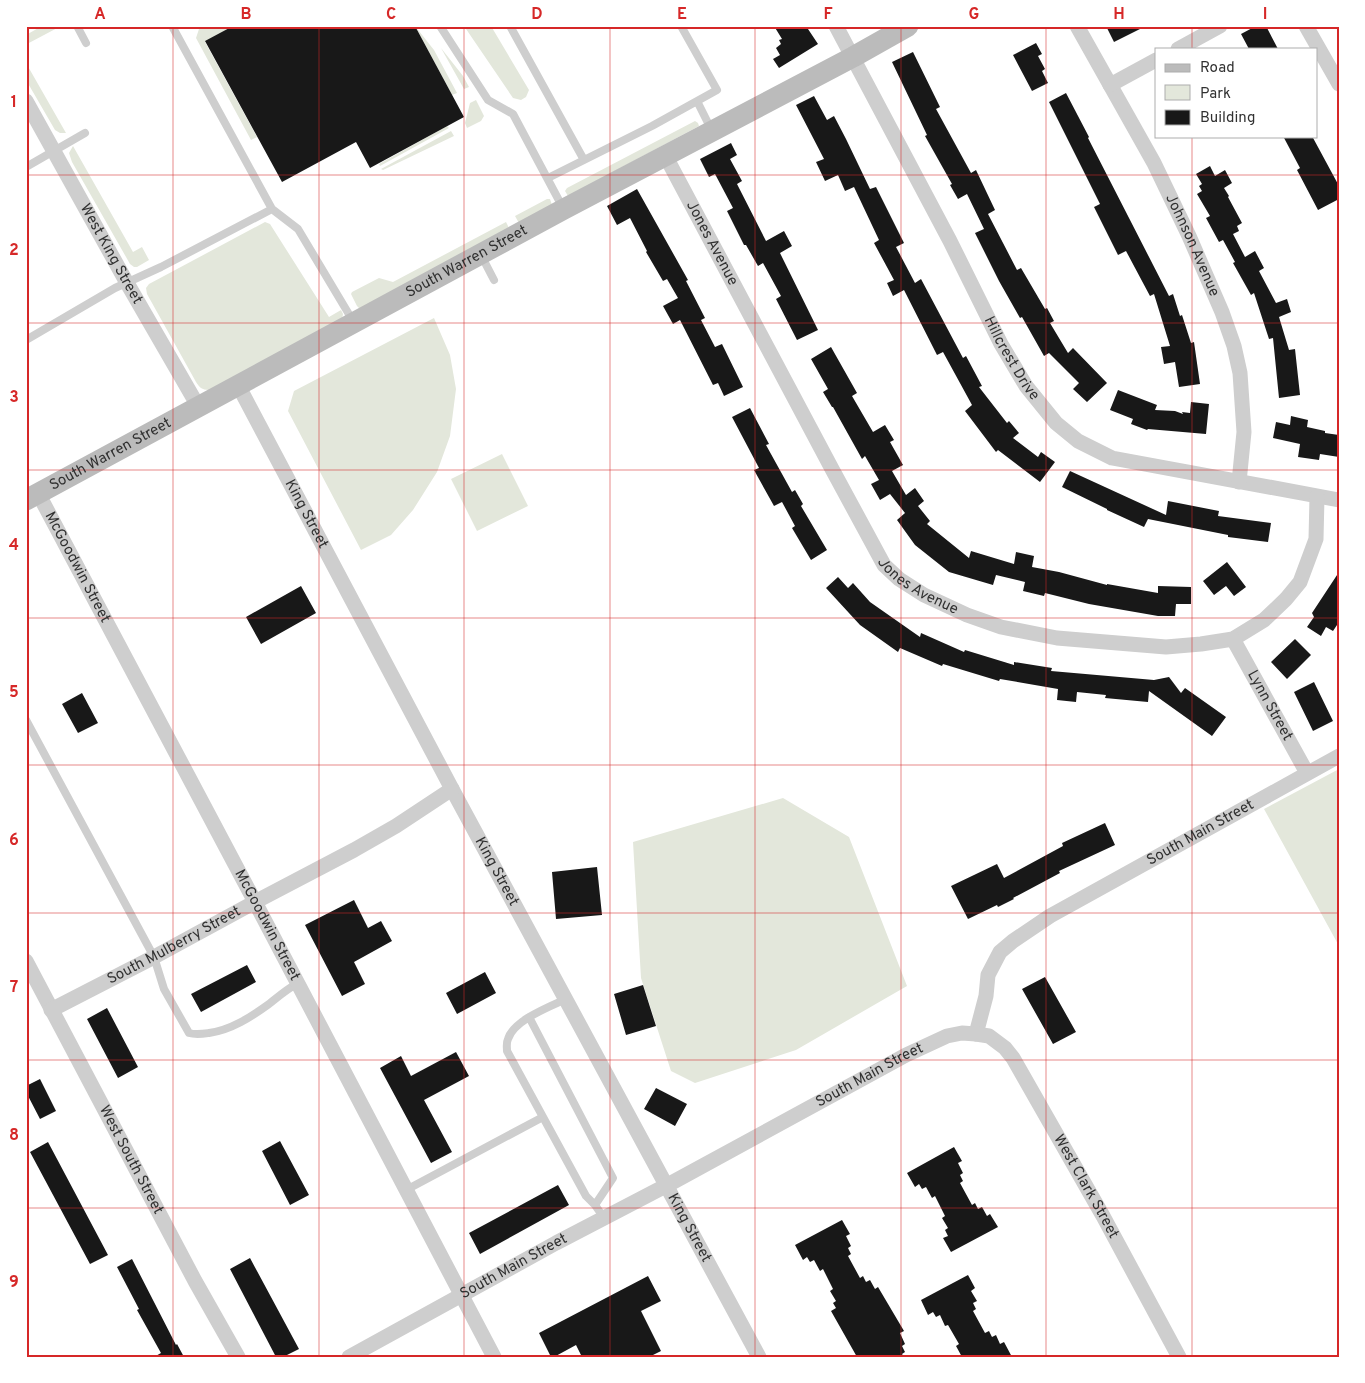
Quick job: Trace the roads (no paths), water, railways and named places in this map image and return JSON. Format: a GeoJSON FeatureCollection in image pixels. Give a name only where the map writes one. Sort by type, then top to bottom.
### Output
{"type":"FeatureCollection","features":[{"type":"Feature","properties":{"kind":"street","name":"Hillcrest Drive"},"geometry":{"type":"LineString","coordinates":[[836,26],[950,241],[1001,344],[1026,386],[1056,423],[1078,441],[1112,458],[1339,500]]}},
{"type":"Feature","properties":{"kind":"street","name":"South Warren Street"},"geometry":{"type":"LineString","coordinates":[[32,496],[908,26]]}},
{"type":"Feature","properties":{"kind":"street","name":"Johnson Avenue"},"geometry":{"type":"LineString","coordinates":[[1077,26],[1154,163],[1189,236],[1222,312],[1234,346],[1240,373],[1244,432],[1239,482]]}},
{"type":"Feature","properties":{"kind":"street"},"geometry":{"type":"LineString","coordinates":[[1180,48],[1220,26]]}},
{"type":"Feature","properties":{"kind":"street"},"geometry":{"type":"LineString","coordinates":[[1306,26],[1339,84]]}},
{"type":"Feature","properties":{"kind":"street"},"geometry":{"type":"LineString","coordinates":[[1110,85],[1155,61]]}},
{"type":"Feature","properties":{"kind":"street","name":"West King Street"},"geometry":{"type":"LineString","coordinates":[[26,100],[127,284],[198,406]]}},
{"type":"Feature","properties":{"kind":"street","name":"Jones Avenue"},"geometry":{"type":"LineString","coordinates":[[665,155],[884,565],[899,580],[924,595],[967,615],[1001,627],[1057,638],[1166,647],[1233,639],[1264,620],[1286,599],[1300,582],[1316,539],[1317,497]]}},
{"type":"Feature","properties":{"kind":"street","name":"King Street"},"geometry":{"type":"LineString","coordinates":[[238,385],[452,789],[759,1357]]}},
{"type":"Feature","properties":{"kind":"street","name":"McGoodwin Street"},"geometry":{"type":"LineString","coordinates":[[32,496],[255,902],[494,1357]]}},
{"type":"Feature","properties":{"kind":"street","name":"Lynn Street"},"geometry":{"type":"LineString","coordinates":[[1233,639],[1307,773]]}},
{"type":"Feature","properties":{"kind":"street","name":"South Main Street"},"geometry":{"type":"LineString","coordinates":[[349,1357],[462,1295],[600,1212],[666,1185],[906,1056],[948,1036],[962,1033],[976,1034],[986,996],[988,975],[1000,952],[1012,941],[1050,916],[1339,756]]}},
{"type":"Feature","properties":{"kind":"street","name":"South Mulberry Street"},"geometry":{"type":"LineString","coordinates":[[51,1010],[154,958],[363,845],[452,789]]}},
{"type":"Feature","properties":{"kind":"street","name":"West South Street"},"geometry":{"type":"LineString","coordinates":[[27,965],[238,1357]]}},
{"type":"Feature","properties":{"kind":"street","name":"West Clark Street"},"geometry":{"type":"LineString","coordinates":[[976,1034],[988,1036],[997,1041],[1006,1048],[1013,1058],[1103,1216],[1179,1357]]}},
{"type":"Feature","properties":{"kind":"lane"},"geometry":{"type":"LineString","coordinates":[[77,26],[86,43]]}},
{"type":"Feature","properties":{"kind":"lane"},"geometry":{"type":"LineString","coordinates":[[172,26],[272,209],[298,229],[354,323]]}},
{"type":"Feature","properties":{"kind":"lane"},"geometry":{"type":"LineString","coordinates":[[440,26],[488,100],[513,114],[564,209]]}},
{"type":"Feature","properties":{"kind":"lane"},"geometry":{"type":"LineString","coordinates":[[510,26],[584,160]]}},
{"type":"Feature","properties":{"kind":"lane"},"geometry":{"type":"LineString","coordinates":[[548,178],[717,90],[681,26]]}},
{"type":"Feature","properties":{"kind":"lane"},"geometry":{"type":"LineString","coordinates":[[697,101],[712,131]]}},
{"type":"Feature","properties":{"kind":"lane"},"geometry":{"type":"LineString","coordinates":[[26,168],[85,133]]}},
{"type":"Feature","properties":{"kind":"lane"},"geometry":{"type":"LineString","coordinates":[[26,340],[115,288],[161,267],[272,209]]}},
{"type":"Feature","properties":{"kind":"lane"},"geometry":{"type":"LineString","coordinates":[[480,254],[494,280]]}},
{"type":"Feature","properties":{"kind":"lane"},"geometry":{"type":"LineString","coordinates":[[26,720],[154,958],[164,989],[189,1033],[222,1030],[239,1023],[285,990],[298,983]]}},
{"type":"Feature","properties":{"kind":"lane"},"geometry":{"type":"LineString","coordinates":[[529,1017],[613,1178],[600,1212],[586,1196],[507,1051],[507,1040],[521,1022],[529,1017],[566,999]]}},
{"type":"Feature","properties":{"kind":"lane"},"geometry":{"type":"LineString","coordinates":[[406,1190],[543,1117]]}}]}
